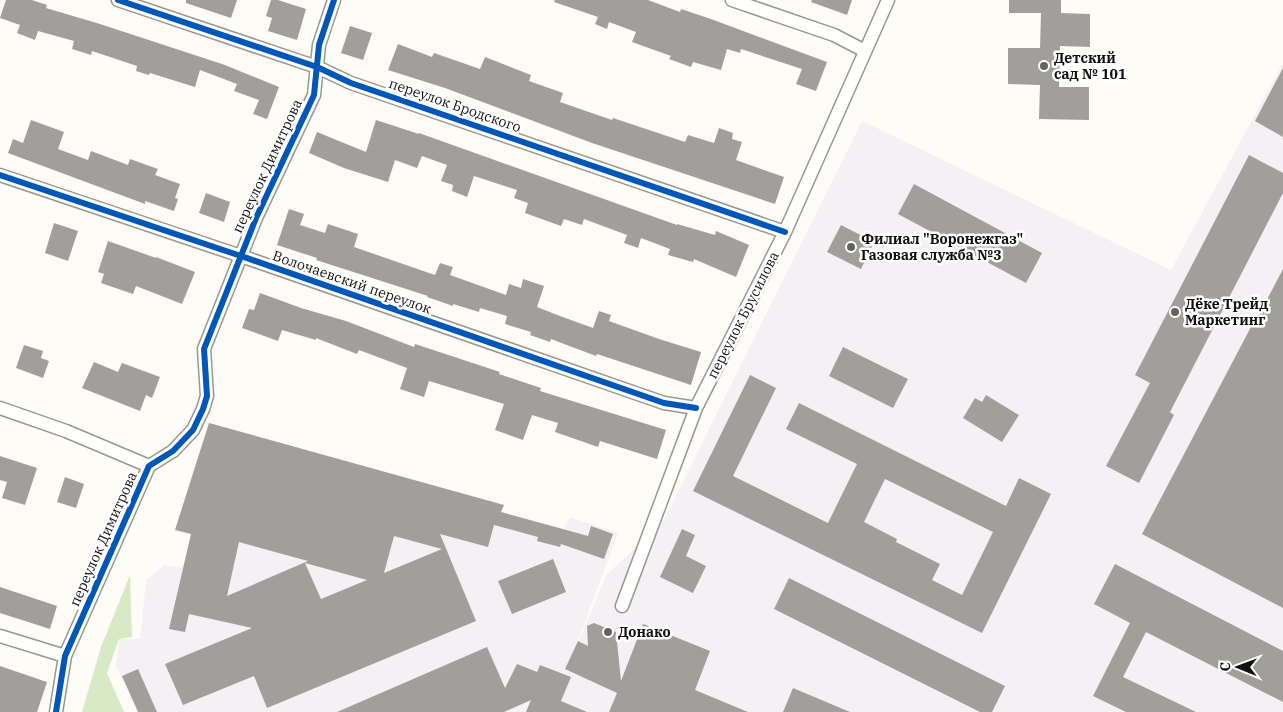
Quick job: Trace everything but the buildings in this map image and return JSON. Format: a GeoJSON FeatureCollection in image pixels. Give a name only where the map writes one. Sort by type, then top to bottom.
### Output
{"type":"FeatureCollection","features":[{"type":"Feature","properties":{"kind":"street","name":"переулок Бродского"},"geometry":{"type":"LineString","coordinates":[[118,0],[317,67],[351,83],[785,232]]}},
{"type":"Feature","properties":{"kind":"street","name":"переулок Димитрова"},"geometry":{"type":"LineString","coordinates":[[56,712],[65,656],[149,466],[172,451],[193,430],[203,409],[207,396],[204,349],[256,218],[314,96],[319,45],[334,0]]}},
{"type":"Feature","properties":{"kind":"street"},"geometry":{"type":"LineString","coordinates":[[732,0],[834,35],[865,51]]}},
{"type":"Feature","properties":{"kind":"street","name":"переулок Брусилова"},"geometry":{"type":"LineString","coordinates":[[622,606],[696,408],[785,232],[888,0]]}},
{"type":"Feature","properties":{"kind":"street","name":"Волочаевский переулок"},"geometry":{"type":"LineString","coordinates":[[0,175],[241,256],[664,403],[696,408]]}},
{"type":"Feature","properties":{"kind":"street"},"geometry":{"type":"LineString","coordinates":[[0,408],[66,431],[149,466]]}},
{"type":"Feature","properties":{"kind":"street"},"geometry":{"type":"LineString","coordinates":[[0,636],[65,656]]}},
{"type":"Feature","properties":{"kind":"shaded area"},"geometry":{"type":"Polygon","coordinates":[[[1283,63],[1283,712],[138,712],[116,666],[119,639],[140,639],[146,580],[164,565],[183,568],[191,534],[175,530],[209,423],[504,505],[502,512],[564,529],[570,517],[618,533],[578,641],[567,665],[570,671],[570,663],[606,575],[663,522],[862,121],[1171,270],[1283,63]]]}},
{"type":"Feature","properties":{"kind":"green space"},"geometry":{"type":"Polygon","coordinates":[[[130,575],[132,637],[119,639],[107,673],[124,712],[82,712],[101,647],[130,575]]]}},
{"type":"Feature","properties":{"kind":"cycle path"},"geometry":{"type":"LineString","coordinates":[[118,0],[317,67],[351,83],[785,232]]}},
{"type":"Feature","properties":{"kind":"cycle path"},"geometry":{"type":"LineString","coordinates":[[56,712],[65,656],[149,466],[173,451],[193,430],[203,409],[207,396],[204,349],[256,218],[314,95],[319,45],[334,0]]}},
{"type":"Feature","properties":{"kind":"cycle path"},"geometry":{"type":"LineString","coordinates":[[0,175],[241,256],[664,403],[696,408]]}},
{"type":"Feature","properties":{"kind":"place","name":"Детский сад № 101"},"geometry":{"type":"Point","coordinates":[1044,66]}},
{"type":"Feature","properties":{"kind":"place","name":"Филиал \"Воронежгаз\" Газовая служба №3"},"geometry":{"type":"Point","coordinates":[851,247]}},
{"type":"Feature","properties":{"kind":"place","name":"Дёке Трейд Маркетинг"},"geometry":{"type":"Point","coordinates":[1175,312]}},
{"type":"Feature","properties":{"kind":"place","name":"Донако"},"geometry":{"type":"Point","coordinates":[608,632]}}]}
